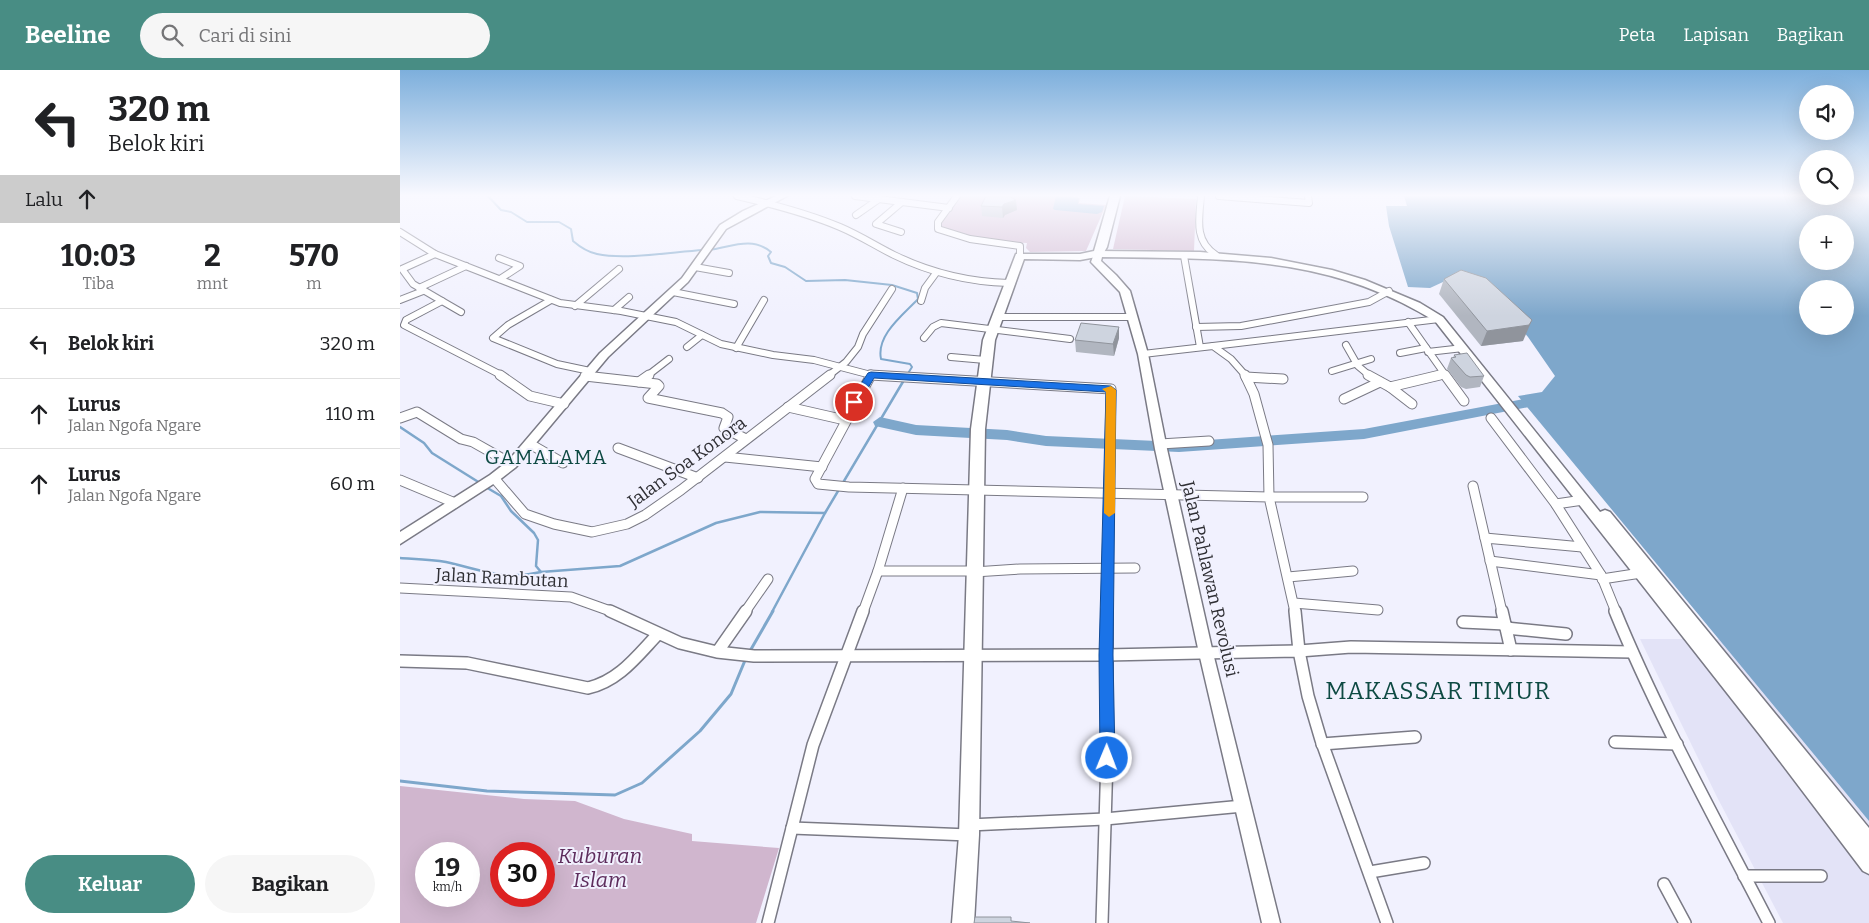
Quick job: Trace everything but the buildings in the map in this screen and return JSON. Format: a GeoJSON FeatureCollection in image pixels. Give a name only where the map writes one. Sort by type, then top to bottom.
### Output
{"type":"FeatureCollection","features":[{"type":"Feature","properties":{"kind":"highway"},"geometry":{"type":"LineString","coordinates":[[964,923],[969,830],[978,432],[986,360],[995,323],[1020,256],[1080,256],[1097,258],[1105,236]]}},
{"type":"Feature","properties":{"kind":"street"},"geometry":{"type":"LineString","coordinates":[[406,236],[435,254],[551,300],[575,306],[614,310],[676,322],[702,335],[736,348],[814,360],[871,375],[1111,390],[1106,655],[1108,723],[1102,923]]}},
{"type":"Feature","properties":{"kind":"street"},"geometry":{"type":"LineString","coordinates":[[401,537],[486,483],[512,464],[604,355],[673,292],[695,268],[707,247],[717,236]]}},
{"type":"Feature","properties":{"kind":"street"},"geometry":{"type":"LineString","coordinates":[[859,236],[898,257],[936,273],[969,280],[1009,283]]}},
{"type":"Feature","properties":{"kind":"street"},"geometry":{"type":"LineString","coordinates":[[957,236],[970,240],[1020,246],[1020,256]]}},
{"type":"Feature","properties":{"kind":"street"},"geometry":{"type":"LineString","coordinates":[[1199,236],[1199,240],[1209,252]]}},
{"type":"Feature","properties":{"kind":"street"},"geometry":{"type":"LineString","coordinates":[[1205,236],[1209,252]]}},
{"type":"Feature","properties":{"kind":"street"},"geometry":{"type":"LineString","coordinates":[[1097,258],[1184,256],[1209,252],[1258,259],[1311,269],[1393,291],[1430,306],[1452,328],[1507,397],[1638,573],[1766,730],[1820,791],[1869,842]]}},
{"type":"Feature","properties":{"kind":"street"},"geometry":{"type":"LineString","coordinates":[[435,254],[403,268],[407,277],[421,290],[461,312]]}},
{"type":"Feature","properties":{"kind":"street"},"geometry":{"type":"LineString","coordinates":[[1184,256],[1200,347]]}},
{"type":"Feature","properties":{"kind":"street"},"geometry":{"type":"LineString","coordinates":[[499,258],[520,266],[500,280]]}},
{"type":"Feature","properties":{"kind":"street","name":"Jalan Pahlawan Revolusi"},"geometry":{"type":"LineString","coordinates":[[1097,258],[1122,287],[1133,317],[1143,354],[1160,446],[1173,496],[1206,653],[1271,923]]}},
{"type":"Feature","properties":{"kind":"street"},"geometry":{"type":"LineString","coordinates":[[400,300],[466,266]]}},
{"type":"Feature","properties":{"kind":"street"},"geometry":{"type":"LineString","coordinates":[[695,268],[729,273]]}},
{"type":"Feature","properties":{"kind":"street"},"geometry":{"type":"LineString","coordinates":[[575,306],[619,269]]}},
{"type":"Feature","properties":{"kind":"street"},"geometry":{"type":"LineString","coordinates":[[921,301],[926,288],[936,273]]}},
{"type":"Feature","properties":{"kind":"street","name":"Jalan Soa Konora"},"geometry":{"type":"LineString","coordinates":[[486,483],[525,514],[568,528],[592,532],[638,519],[698,478],[839,368],[858,347],[863,334],[892,289]]}},
{"type":"Feature","properties":{"kind":"street"},"geometry":{"type":"LineString","coordinates":[[1393,291],[1423,307],[1452,328],[1463,348],[1507,397]]}},
{"type":"Feature","properties":{"kind":"street"},"geometry":{"type":"LineString","coordinates":[[1196,327],[1241,326],[1293,317],[1374,300],[1393,291]]}},
{"type":"Feature","properties":{"kind":"street"},"geometry":{"type":"LineString","coordinates":[[673,292],[717,299],[734,304]]}},
{"type":"Feature","properties":{"kind":"street"},"geometry":{"type":"LineString","coordinates":[[614,310],[628,297]]}},
{"type":"Feature","properties":{"kind":"street"},"geometry":{"type":"LineString","coordinates":[[551,300],[508,325],[493,335],[493,338],[557,364],[588,374],[658,385],[650,399],[704,409],[727,416],[724,428],[746,439]]}},
{"type":"Feature","properties":{"kind":"street"},"geometry":{"type":"LineString","coordinates":[[736,348],[764,300]]}},
{"type":"Feature","properties":{"kind":"street"},"geometry":{"type":"LineString","coordinates":[[442,301],[406,320],[404,324],[505,377],[530,396],[564,404]]}},
{"type":"Feature","properties":{"kind":"street"},"geometry":{"type":"LineString","coordinates":[[924,338],[933,327],[941,323],[995,323],[1133,317]]}},
{"type":"Feature","properties":{"kind":"street"},"geometry":{"type":"LineString","coordinates":[[1143,354],[1439,319]]}},
{"type":"Feature","properties":{"kind":"street"},"geometry":{"type":"LineString","coordinates":[[1408,322],[1443,374],[1464,401]]}},
{"type":"Feature","properties":{"kind":"street"},"geometry":{"type":"LineString","coordinates":[[995,323],[1070,339]]}},
{"type":"Feature","properties":{"kind":"street"},"geometry":{"type":"LineString","coordinates":[[687,347],[702,335]]}},
{"type":"Feature","properties":{"kind":"street"},"geometry":{"type":"LineString","coordinates":[[1346,345],[1353,363],[1368,376],[1390,387],[1412,404]]}},
{"type":"Feature","properties":{"kind":"street"},"geometry":{"type":"LineString","coordinates":[[1213,346],[1231,358],[1246,377],[1254,394],[1268,445],[1269,497],[1294,603],[1306,693],[1322,744],[1387,923]]}},
{"type":"Feature","properties":{"kind":"street"},"geometry":{"type":"LineString","coordinates":[[1400,353],[1463,348]]}},
{"type":"Feature","properties":{"kind":"street"},"geometry":{"type":"LineString","coordinates":[[951,357],[986,360]]}},
{"type":"Feature","properties":{"kind":"street"},"geometry":{"type":"LineString","coordinates":[[639,382],[669,359]]}},
{"type":"Feature","properties":{"kind":"street"},"geometry":{"type":"LineString","coordinates":[[1332,370],[1371,359]]}},
{"type":"Feature","properties":{"kind":"street"},"geometry":{"type":"LineString","coordinates":[[1390,387],[1443,374]]}},
{"type":"Feature","properties":{"kind":"street"},"geometry":{"type":"LineString","coordinates":[[871,375],[845,420],[815,479],[818,484],[849,487],[1173,496],[1363,497]]}},
{"type":"Feature","properties":{"kind":"street"},"geometry":{"type":"LineString","coordinates":[[1246,377],[1283,379]]}},
{"type":"Feature","properties":{"kind":"street"},"geometry":{"type":"LineString","coordinates":[[1344,399],[1380,382]]}},
{"type":"Feature","properties":{"kind":"street"},"geometry":{"type":"LineString","coordinates":[[788,407],[845,420]]}},
{"type":"Feature","properties":{"kind":"street"},"geometry":{"type":"LineString","coordinates":[[400,418],[417,412],[461,439],[473,442],[512,464]]}},
{"type":"Feature","properties":{"kind":"street"},"geometry":{"type":"LineString","coordinates":[[1519,414],[1820,791],[1869,865]]}},
{"type":"Feature","properties":{"kind":"street"},"geometry":{"type":"LineString","coordinates":[[1491,418],[1556,504],[1603,578],[1632,652],[1769,923]]}},
{"type":"Feature","properties":{"kind":"street"},"geometry":{"type":"LineString","coordinates":[[1160,446],[1210,441]]}},
{"type":"Feature","properties":{"kind":"street"},"geometry":{"type":"LineString","coordinates":[[530,444],[563,463]]}},
{"type":"Feature","properties":{"kind":"street"},"geometry":{"type":"LineString","coordinates":[[618,448],[698,478]]}},
{"type":"Feature","properties":{"kind":"street"},"geometry":{"type":"LineString","coordinates":[[725,457],[822,467]]}},
{"type":"Feature","properties":{"kind":"street"},"geometry":{"type":"LineString","coordinates":[[400,480],[455,503]]}},
{"type":"Feature","properties":{"kind":"street"},"geometry":{"type":"LineString","coordinates":[[1473,486],[1511,650]]}},
{"type":"Feature","properties":{"kind":"street"},"geometry":{"type":"LineString","coordinates":[[768,923],[814,744],[848,656],[878,570],[903,488]]}},
{"type":"Feature","properties":{"kind":"street"},"geometry":{"type":"LineString","coordinates":[[1556,504],[1583,500]]}},
{"type":"Feature","properties":{"kind":"street"},"geometry":{"type":"LineString","coordinates":[[1485,538],[1582,547]]}},
{"type":"Feature","properties":{"kind":"street"},"geometry":{"type":"LineString","coordinates":[[1490,561],[1603,578],[1638,573]]}},
{"type":"Feature","properties":{"kind":"street"},"geometry":{"type":"LineString","coordinates":[[878,570],[974,572],[1020,569],[1135,568]]}},
{"type":"Feature","properties":{"kind":"street"},"geometry":{"type":"LineString","coordinates":[[1288,577],[1353,571]]}},
{"type":"Feature","properties":{"kind":"street"},"geometry":{"type":"LineString","coordinates":[[718,651],[768,579]]}},
{"type":"Feature","properties":{"kind":"street","name":"Jalan Rambutan"},"geometry":{"type":"LineString","coordinates":[[400,588],[571,597],[614,611],[658,634],[718,651],[754,656],[1106,655],[1299,651],[1351,647],[1632,652]]}},
{"type":"Feature","properties":{"kind":"street"},"geometry":{"type":"LineString","coordinates":[[1294,603],[1378,610]]}},
{"type":"Feature","properties":{"kind":"street"},"geometry":{"type":"LineString","coordinates":[[1463,622],[1566,634]]}},
{"type":"Feature","properties":{"kind":"street"},"geometry":{"type":"LineString","coordinates":[[400,661],[467,663],[503,668],[588,688],[599,687],[614,678],[658,634]]}},
{"type":"Feature","properties":{"kind":"street"},"geometry":{"type":"LineString","coordinates":[[1322,744],[1415,736]]}},
{"type":"Feature","properties":{"kind":"street"},"geometry":{"type":"LineString","coordinates":[[1615,742],[1677,744]]}},
{"type":"Feature","properties":{"kind":"street"},"geometry":{"type":"LineString","coordinates":[[792,828],[969,830],[1243,806]]}},
{"type":"Feature","properties":{"kind":"street"},"geometry":{"type":"LineString","coordinates":[[1370,872],[1424,864]]}},
{"type":"Feature","properties":{"kind":"street"},"geometry":{"type":"LineString","coordinates":[[1744,876],[1821,876]]}},
{"type":"Feature","properties":{"kind":"street"},"geometry":{"type":"LineString","coordinates":[[1664,884],[1686,923]]}},
{"type":"Feature","properties":{"kind":"shaded area"},"geometry":{"type":"Polygon","coordinates":[[[1640,639],[1719,639],[1869,821],[1869,923],[1783,923],[1717,797],[1640,639]]]}},
{"type":"Feature","properties":{"kind":"green space"},"geometry":{"type":"Polygon","coordinates":[[[965,236],[1093,236],[1086,251],[1030,252],[1026,248],[1027,243],[993,241],[965,236]]]}},
{"type":"Feature","properties":{"kind":"green space"},"geometry":{"type":"Polygon","coordinates":[[[1116,236],[1195,236],[1194,251],[1113,249],[1116,236]]]}},
{"type":"Feature","properties":{"kind":"green space","name":"Kuburan Islam"},"geometry":{"type":"Polygon","coordinates":[[[400,786],[524,799],[575,801],[624,819],[692,834],[692,841],[779,848],[756,923],[400,923],[400,786]]]}},
{"type":"Feature","properties":{"kind":"water"},"geometry":{"type":"Polygon","coordinates":[[[1392,236],[1799,236],[1799,270],[1854,270],[1854,236],[1869,236],[1869,821],[1518,396],[1542,392],[1555,376],[1528,337],[1503,308],[1443,282],[1430,288],[1408,287],[1392,236]]]}},
{"type":"Feature","properties":{"kind":"waterway"},"geometry":{"type":"LineString","coordinates":[[572,236],[573,241],[584,249],[609,256],[635,256],[703,250]]}},
{"type":"Feature","properties":{"kind":"waterway"},"geometry":{"type":"LineString","coordinates":[[709,250],[741,244],[756,245],[764,247],[771,252],[768,256],[771,263],[785,267],[806,281],[845,280],[892,285],[917,293],[918,299],[892,326],[883,342],[881,350],[881,359],[910,364],[912,367],[907,375]]}},
{"type":"Feature","properties":{"kind":"waterway"},"geometry":{"type":"LineString","coordinates":[[825,513],[904,380]]}},
{"type":"Feature","properties":{"kind":"waterway"},"geometry":{"type":"LineString","coordinates":[[880,422],[916,430],[1007,435],[1046,441],[1179,447],[1364,434],[1524,404]]}},
{"type":"Feature","properties":{"kind":"waterway"},"geometry":{"type":"LineString","coordinates":[[400,427],[424,443],[432,453],[480,483]]}},
{"type":"Feature","properties":{"kind":"waterway"},"geometry":{"type":"LineString","coordinates":[[484,486],[501,496],[511,511],[534,533],[538,540],[536,566],[541,572]]}},
{"type":"Feature","properties":{"kind":"waterway"},"geometry":{"type":"LineString","coordinates":[[541,572],[620,566],[716,523],[760,512],[825,513]]}},
{"type":"Feature","properties":{"kind":"waterway"},"geometry":{"type":"LineString","coordinates":[[772,612],[825,513]]}},
{"type":"Feature","properties":{"kind":"waterway"},"geometry":{"type":"LineString","coordinates":[[400,558],[440,561],[504,575],[541,572]]}},
{"type":"Feature","properties":{"kind":"waterway"},"geometry":{"type":"LineString","coordinates":[[750,651],[773,611]]}},
{"type":"Feature","properties":{"kind":"waterway"},"geometry":{"type":"LineString","coordinates":[[400,781],[487,791],[615,795],[642,783],[700,731],[731,694],[746,658]]}},
{"type":"Feature","properties":{"kind":"slow traffic"},"geometry":{"type":"LineString","coordinates":[[1107,389],[1111,390],[1109,440],[1111,486],[1109,513]]}},
{"type":"Feature","properties":{"kind":"district","name":"GAMALAMA"},"geometry":{"type":"Point","coordinates":[546,457]}},
{"type":"Feature","properties":{"kind":"district","name":"MAKASSAR TIMUR"},"geometry":{"type":"Point","coordinates":[1438,691]}},
{"type":"Feature","properties":{"kind":"route"},"geometry":{"type":"LineString","coordinates":[[854,402],[871,375],[1111,390],[1109,440],[1111,486],[1106,655],[1107,758]]}}]}
